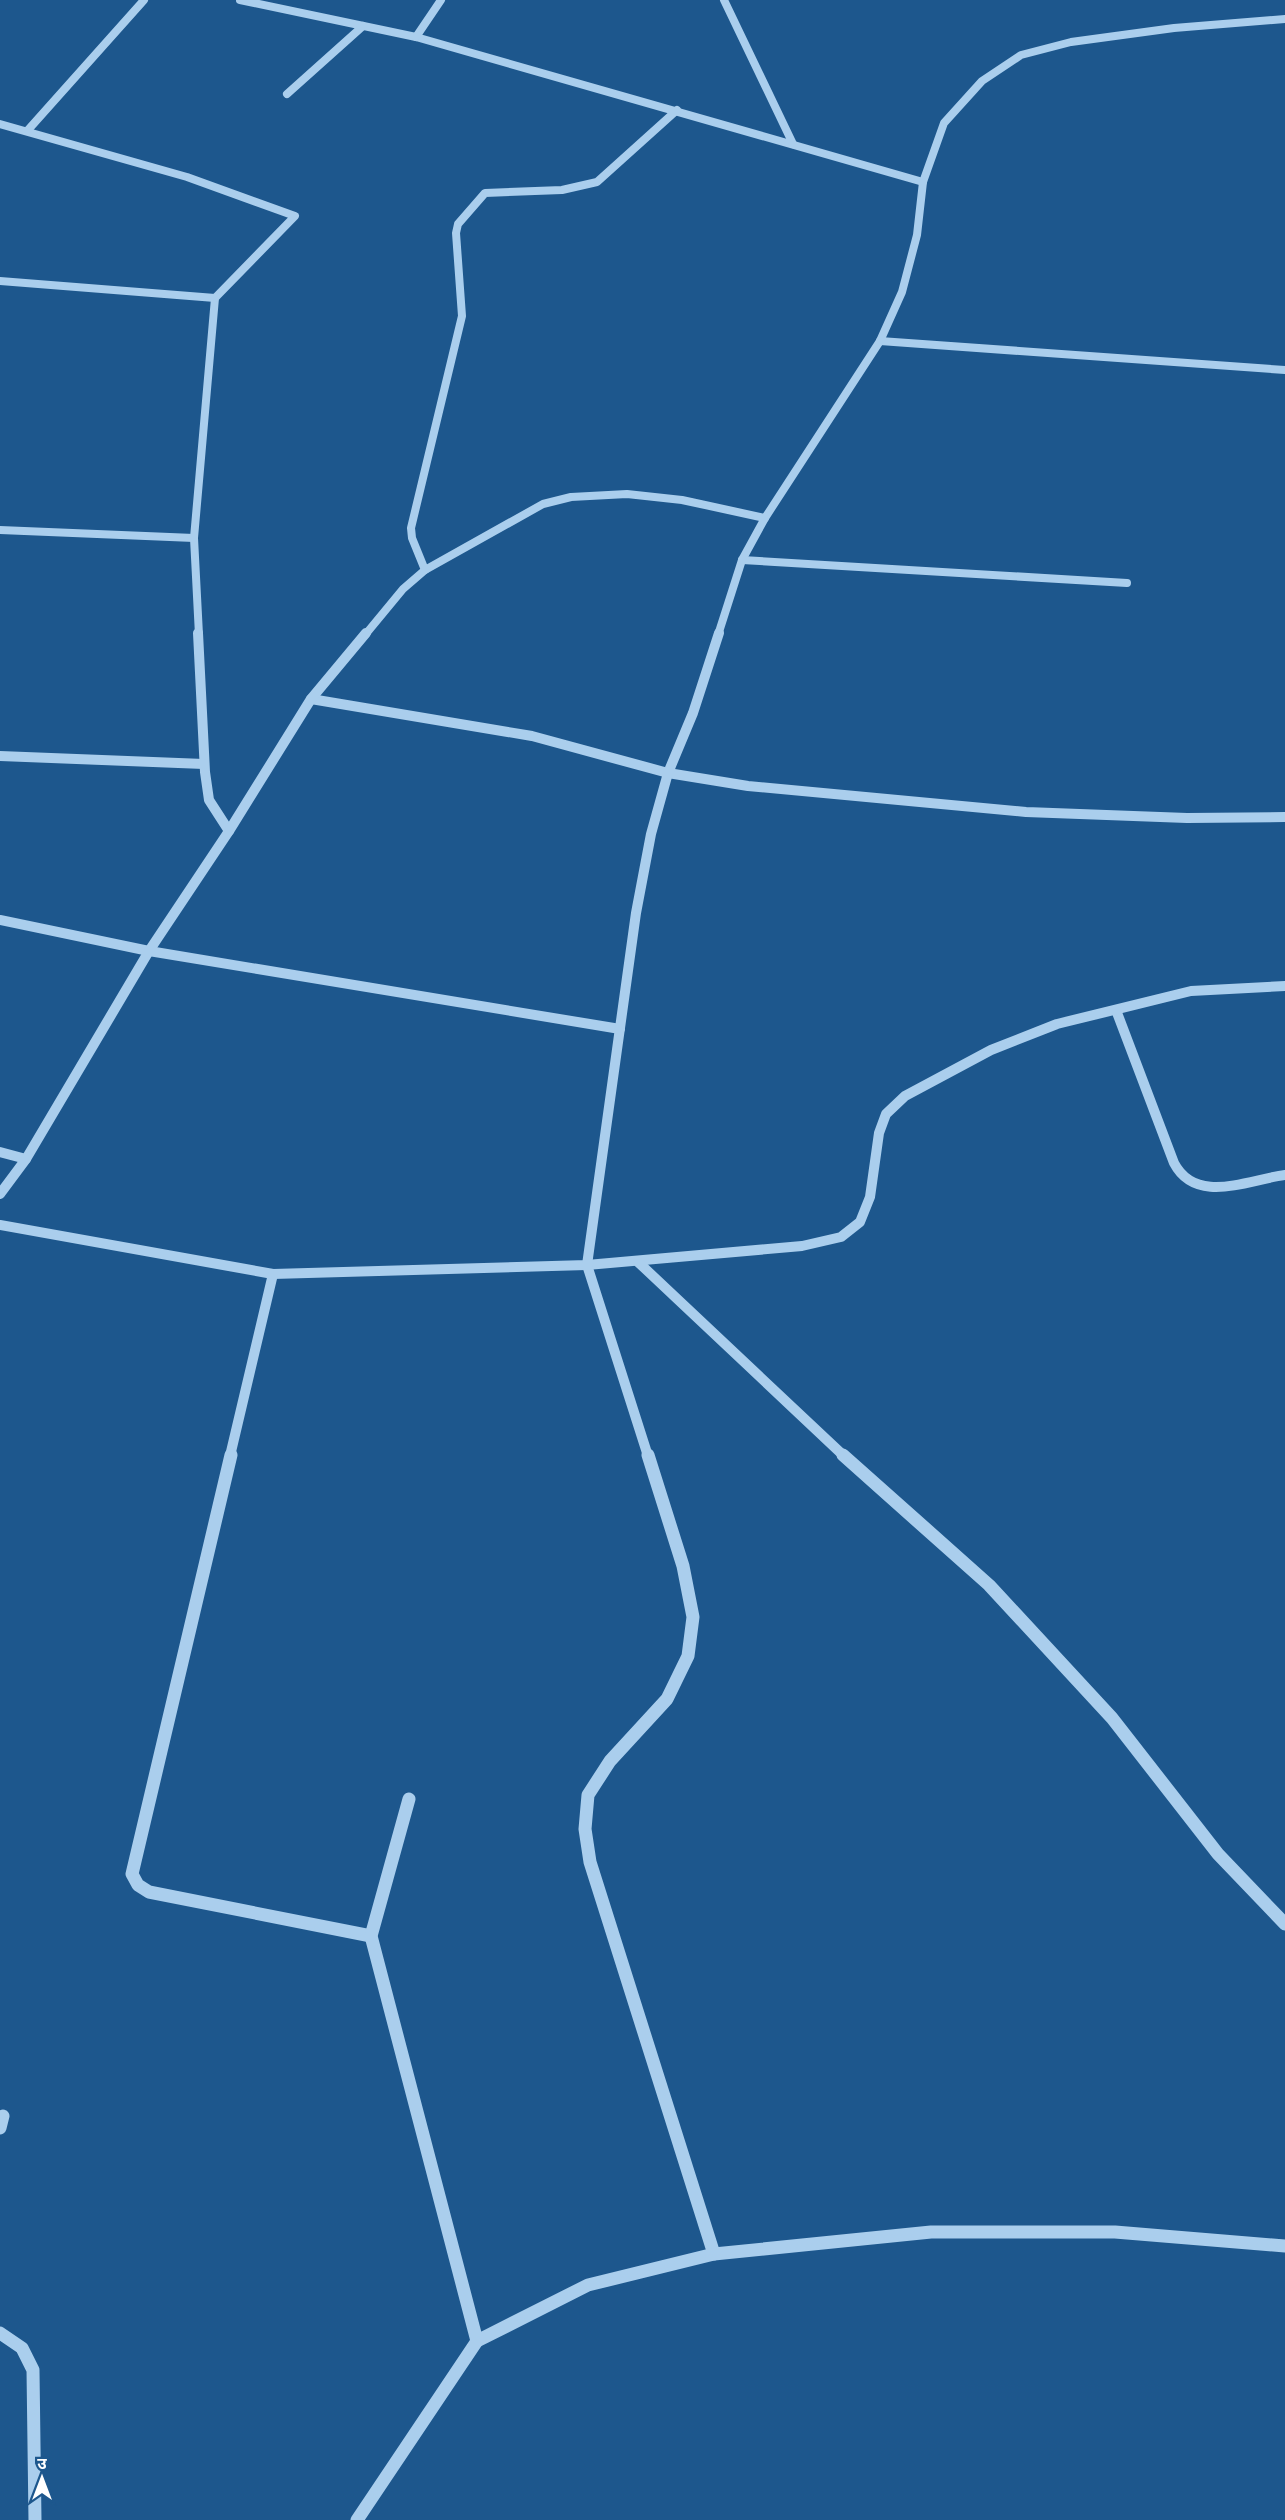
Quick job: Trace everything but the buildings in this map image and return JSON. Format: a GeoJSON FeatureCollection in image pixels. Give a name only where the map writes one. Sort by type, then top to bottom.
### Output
{"type":"FeatureCollection","features":[{"type":"Feature","properties":{"kind":"street"},"geometry":{"type":"LineString","coordinates":[[28,130],[144,0]]}},
{"type":"Feature","properties":{"kind":"street"},"geometry":{"type":"LineString","coordinates":[[240,0],[416,37],[923,182]]}},
{"type":"Feature","properties":{"kind":"street"},"geometry":{"type":"LineString","coordinates":[[416,37],[441,0]]}},
{"type":"Feature","properties":{"kind":"street"},"geometry":{"type":"LineString","coordinates":[[724,0],[793,144]]}},
{"type":"Feature","properties":{"kind":"street"},"geometry":{"type":"LineString","coordinates":[[714,2254],[590,1862],[585,1829],[588,1795],[610,1761],[667,1699],[688,1656],[693,1617],[683,1566],[587,1265],[636,913],[651,834],[668,773],[693,713],[742,560],[765,518],[880,341],[902,292],[917,235],[923,182],[944,123],[982,81],[1021,55],[1071,42],[1174,28],[1285,19]]}},
{"type":"Feature","properties":{"kind":"street"},"geometry":{"type":"LineString","coordinates":[[287,94],[363,27]]}},
{"type":"Feature","properties":{"kind":"street"},"geometry":{"type":"LineString","coordinates":[[424,570],[411,528],[462,316],[456,233],[458,224],[484,193],[562,190],[603,179],[677,110]]}},
{"type":"Feature","properties":{"kind":"street"},"geometry":{"type":"LineString","coordinates":[[0,124],[28,130],[187,177],[295,216],[295,219],[215,298],[194,538],[204,764],[209,800],[229,831]]}},
{"type":"Feature","properties":{"kind":"street"},"geometry":{"type":"LineString","coordinates":[[0,281],[215,298]]}},
{"type":"Feature","properties":{"kind":"street"},"geometry":{"type":"LineString","coordinates":[[880,341],[1285,370]]}},
{"type":"Feature","properties":{"kind":"street"},"geometry":{"type":"LineString","coordinates":[[0,1194],[26,1159],[149,951],[229,831],[311,699],[403,589],[424,570],[543,504],[561,498],[653,494],[765,518]]}},
{"type":"Feature","properties":{"kind":"street"},"geometry":{"type":"LineString","coordinates":[[0,530],[194,538]]}},
{"type":"Feature","properties":{"kind":"street"},"geometry":{"type":"LineString","coordinates":[[742,560],[1127,583]]}},
{"type":"Feature","properties":{"kind":"street"},"geometry":{"type":"LineString","coordinates":[[311,699],[532,736],[668,773],[748,786],[1026,812],[1187,818],[1285,817]]}},
{"type":"Feature","properties":{"kind":"street"},"geometry":{"type":"LineString","coordinates":[[0,756],[204,764]]}},
{"type":"Feature","properties":{"kind":"street"},"geometry":{"type":"LineString","coordinates":[[0,920],[149,951],[620,1029]]}},
{"type":"Feature","properties":{"kind":"street"},"geometry":{"type":"LineString","coordinates":[[0,1225],[273,1274],[587,1265],[802,1246],[842,1237],[860,1222],[870,1197],[879,1133],[886,1114],[905,1096],[991,1050],[1057,1024],[1191,991],[1285,986]]}},
{"type":"Feature","properties":{"kind":"street"},"geometry":{"type":"LineString","coordinates":[[1116,1010],[1174,1163],[1182,1177],[1193,1185],[1211,1186],[1285,1175]]}},
{"type":"Feature","properties":{"kind":"street"},"geometry":{"type":"LineString","coordinates":[[0,1152],[26,1159]]}},
{"type":"Feature","properties":{"kind":"street"},"geometry":{"type":"LineString","coordinates":[[638,1262],[882,1492],[989,1585],[1113,1718],[1218,1854],[1285,1924]]}},
{"type":"Feature","properties":{"kind":"street"},"geometry":{"type":"LineString","coordinates":[[273,1274],[132,1874],[138,1885],[149,1892],[371,1936]]}},
{"type":"Feature","properties":{"kind":"street"},"geometry":{"type":"LineString","coordinates":[[410,1799],[371,1936],[477,2341]]}},
{"type":"Feature","properties":{"kind":"street"},"geometry":{"type":"LineString","coordinates":[[357,2520],[477,2341],[588,2285],[714,2254],[931,2232],[1115,2232],[1285,2246]]}},
{"type":"Feature","properties":{"kind":"street"},"geometry":{"type":"LineString","coordinates":[[0,2333],[22,2348],[33,2370],[35,2520]]}}]}
